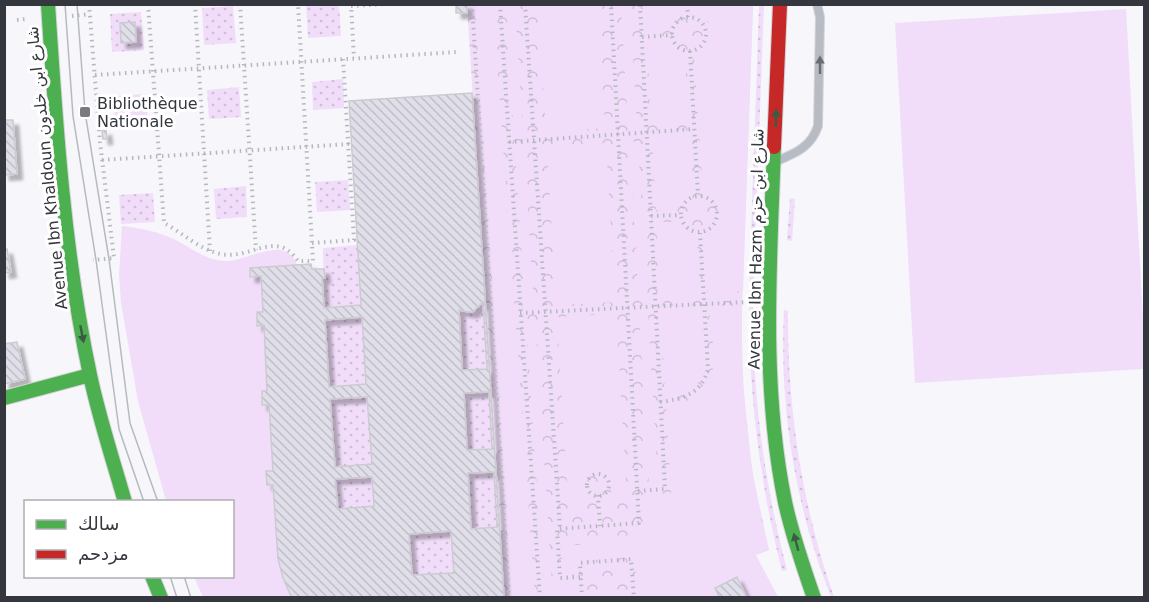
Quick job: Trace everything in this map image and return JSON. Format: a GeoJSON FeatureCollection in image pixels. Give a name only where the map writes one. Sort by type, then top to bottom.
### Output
{"type":"FeatureCollection","features":[{"type":"Feature","properties":{"kind":"main road","name":"Avenue Ibn Khaldoun شارع ابن خلدون"},"geometry":{"type":"LineString","coordinates":[[48,4],[54,96],[70,262],[90,375],[125,500]]}},
{"type":"Feature","properties":{"kind":"main road","name":"Avenue Ibn Hazm شارع ابن حزم"},"geometry":{"type":"LineString","coordinates":[[780,4],[768,301],[772,404],[787,505],[796,544],[814,597]]}},
{"type":"Feature","properties":{"kind":"main road"},"geometry":{"type":"LineString","coordinates":[[4,398],[90,375]]}},
{"type":"Feature","properties":{"kind":"main road"},"geometry":{"type":"LineString","coordinates":[[153,578],[161,597]]}},
{"type":"Feature","properties":{"kind":"lane"},"geometry":{"type":"LineString","coordinates":[[774,162],[803,149],[810,142],[818,126],[820,17],[818,4]]}},
{"type":"Feature","properties":{"kind":"path"},"geometry":{"type":"LineString","coordinates":[[70,262],[114,258],[102,160],[89,4]]}},
{"type":"Feature","properties":{"kind":"path"},"geometry":{"type":"LineString","coordinates":[[148,4],[164,223],[210,251],[233,255],[271,245],[287,250],[298,261],[314,261],[298,4]]}},
{"type":"Feature","properties":{"kind":"path"},"geometry":{"type":"LineString","coordinates":[[195,4],[210,251]]}},
{"type":"Feature","properties":{"kind":"path"},"geometry":{"type":"LineString","coordinates":[[240,4],[256,250]]}},
{"type":"Feature","properties":{"kind":"path"},"geometry":{"type":"LineString","coordinates":[[354,58],[351,5],[387,4]]}},
{"type":"Feature","properties":{"kind":"path"},"geometry":{"type":"LineString","coordinates":[[472,4],[509,597]]}},
{"type":"Feature","properties":{"kind":"path"},"geometry":{"type":"LineString","coordinates":[[500,4],[540,597]]}},
{"type":"Feature","properties":{"kind":"path"},"geometry":{"type":"LineString","coordinates":[[525,4],[560,529]]}},
{"type":"Feature","properties":{"kind":"path"},"geometry":{"type":"LineString","coordinates":[[580,577],[560,578],[557,529],[639,523],[610,4]]}},
{"type":"Feature","properties":{"kind":"path"},"geometry":{"type":"LineString","coordinates":[[638,491],[665,489],[640,4]]}},
{"type":"Feature","properties":{"kind":"path"},"geometry":{"type":"LineString","coordinates":[[687,4],[688,17]]}},
{"type":"Feature","properties":{"kind":"path"},"geometry":{"type":"LineString","coordinates":[[688,17],[699,20],[706,30],[704,42],[695,50],[690,51],[680,48],[672,35],[672,30],[678,21],[688,17]]}},
{"type":"Feature","properties":{"kind":"path"},"geometry":{"type":"LineString","coordinates":[[642,37],[672,35]]}},
{"type":"Feature","properties":{"kind":"path"},"geometry":{"type":"LineString","coordinates":[[690,51],[698,195]]}},
{"type":"Feature","properties":{"kind":"path"},"geometry":{"type":"LineString","coordinates":[[95,75],[457,52]]}},
{"type":"Feature","properties":{"kind":"path"},"geometry":{"type":"LineString","coordinates":[[312,243],[354,240],[343,59]]}},
{"type":"Feature","properties":{"kind":"path"},"geometry":{"type":"LineString","coordinates":[[509,142],[694,129]]}},
{"type":"Feature","properties":{"kind":"path"},"geometry":{"type":"LineString","coordinates":[[102,160],[349,144]]}},
{"type":"Feature","properties":{"kind":"path"},"geometry":{"type":"LineString","coordinates":[[698,195],[712,200],[718,213],[713,226],[708,231],[700,233],[687,228],[682,222],[681,215],[685,202],[698,195]]}},
{"type":"Feature","properties":{"kind":"path"},"geometry":{"type":"LineString","coordinates":[[651,216],[681,215]]}},
{"type":"Feature","properties":{"kind":"path"},"geometry":{"type":"LineString","coordinates":[[660,402],[686,398],[701,387],[708,369],[700,233]]}},
{"type":"Feature","properties":{"kind":"path"},"geometry":{"type":"LineString","coordinates":[[520,313],[746,302]]}},
{"type":"Feature","properties":{"kind":"path"},"geometry":{"type":"LineString","coordinates":[[594,474],[603,475],[609,481],[608,490],[602,496],[598,495],[593,495],[587,489],[588,480],[594,474]]}},
{"type":"Feature","properties":{"kind":"path"},"geometry":{"type":"LineString","coordinates":[[598,495],[600,526]]}},
{"type":"Feature","properties":{"kind":"path"},"geometry":{"type":"LineString","coordinates":[[582,597],[580,563],[631,559],[634,597]]}},
{"type":"Feature","properties":{"kind":"green space"},"geometry":{"type":"Polygon","coordinates":[[[306,5],[339,5],[341,36],[308,38],[306,5]]]}},
{"type":"Feature","properties":{"kind":"green space"},"geometry":{"type":"Polygon","coordinates":[[[467,5],[753,5],[742,306],[742,374],[752,471],[769,550],[699,574],[701,597],[504,597],[467,5]]]}},
{"type":"Feature","properties":{"kind":"green space"},"geometry":{"type":"Polygon","coordinates":[[[475,5],[493,5],[535,597],[512,597],[475,5]]]}},
{"type":"Feature","properties":{"kind":"green space"},"geometry":{"type":"Polygon","coordinates":[[[506,5],[515,5],[523,133],[514,134],[506,5]]]}},
{"type":"Feature","properties":{"kind":"green space"},"geometry":{"type":"Polygon","coordinates":[[[538,5],[598,5],[605,128],[546,132],[538,5]]]}},
{"type":"Feature","properties":{"kind":"green space"},"geometry":{"type":"Polygon","coordinates":[[[621,5],[630,5],[637,125],[628,126],[621,5]]]}},
{"type":"Feature","properties":{"kind":"green space"},"geometry":{"type":"Polygon","coordinates":[[[646,5],[682,5],[682,12],[671,19],[666,31],[647,32],[646,5]]]}},
{"type":"Feature","properties":{"kind":"green space"},"geometry":{"type":"Polygon","coordinates":[[[690,5],[753,5],[743,291],[708,293],[704,237],[718,227],[722,214],[717,201],[703,192],[694,56],[708,46],[712,32],[706,19],[691,11],[690,5]]]}},
{"type":"Feature","properties":{"kind":"green space"},"geometry":{"type":"Polygon","coordinates":[[[759,5],[764,5],[753,293],[749,293],[759,5]]]}},
{"type":"Feature","properties":{"kind":"green space"},"geometry":{"type":"Polygon","coordinates":[[[233,6],[236,43],[204,45],[202,8],[233,6]]]}},
{"type":"Feature","properties":{"kind":"green space"},"geometry":{"type":"Polygon","coordinates":[[[1126,9],[1144,369],[915,383],[895,23],[1126,9]]]}},
{"type":"Feature","properties":{"kind":"green space"},"geometry":{"type":"Polygon","coordinates":[[[141,12],[144,50],[112,52],[110,14],[141,12]],[[134,22],[120,23],[121,43],[136,42],[134,22]]]}},
{"type":"Feature","properties":{"kind":"green space"},"geometry":{"type":"Polygon","coordinates":[[[667,40],[673,51],[685,57],[689,122],[651,124],[647,41],[667,40]]]}},
{"type":"Feature","properties":{"kind":"green space"},"geometry":{"type":"Polygon","coordinates":[[[343,79],[344,108],[313,110],[312,82],[343,79]]]}},
{"type":"Feature","properties":{"kind":"green space"},"geometry":{"type":"Polygon","coordinates":[[[239,87],[241,117],[209,119],[207,90],[239,87]]]}},
{"type":"Feature","properties":{"kind":"green space"},"geometry":{"type":"Polygon","coordinates":[[[146,94],[148,124],[115,126],[114,96],[146,94]]]}},
{"type":"Feature","properties":{"kind":"green space"},"geometry":{"type":"Polygon","coordinates":[[[690,137],[693,192],[683,199],[677,209],[656,210],[652,140],[690,137]]]}},
{"type":"Feature","properties":{"kind":"green space"},"geometry":{"type":"Polygon","coordinates":[[[638,141],[647,300],[639,301],[629,142],[638,141]]]}},
{"type":"Feature","properties":{"kind":"green space"},"geometry":{"type":"Polygon","coordinates":[[[606,143],[615,302],[556,305],[547,147],[606,143]]]}},
{"type":"Feature","properties":{"kind":"green space"},"geometry":{"type":"Polygon","coordinates":[[[515,149],[524,149],[534,306],[525,307],[515,149]]]}},
{"type":"Feature","properties":{"kind":"green space"},"geometry":{"type":"Polygon","coordinates":[[[348,180],[350,210],[317,212],[315,182],[348,180]]]}},
{"type":"Feature","properties":{"kind":"green space"},"geometry":{"type":"Polygon","coordinates":[[[246,186],[247,217],[216,219],[214,189],[246,186]]]}},
{"type":"Feature","properties":{"kind":"green space"},"geometry":{"type":"Polygon","coordinates":[[[153,193],[155,222],[121,224],[119,195],[153,193]]]}},
{"type":"Feature","properties":{"kind":"green space"},"geometry":{"type":"Polygon","coordinates":[[[790,198],[795,199],[792,241],[787,240],[790,198]]]}},
{"type":"Feature","properties":{"kind":"green space"},"geometry":{"type":"Polygon","coordinates":[[[656,222],[678,222],[685,232],[697,237],[700,294],[660,297],[656,222]]]}},
{"type":"Feature","properties":{"kind":"green space"},"geometry":{"type":"Polygon","coordinates":[[[122,226],[163,235],[213,259],[236,260],[276,250],[284,251],[292,256],[297,265],[250,268],[250,276],[261,276],[263,312],[257,312],[257,325],[264,325],[267,391],[262,392],[262,405],[269,405],[273,471],[266,471],[267,485],[273,485],[278,559],[292,597],[203,597],[194,578],[234,578],[234,500],[166,500],[138,401],[121,303],[119,275],[122,226]]]}},
{"type":"Feature","properties":{"kind":"green space"},"geometry":{"type":"Polygon","coordinates":[[[357,245],[361,305],[324,308],[323,248],[357,245]]]}},
{"type":"Feature","properties":{"kind":"green space"},"geometry":{"type":"Polygon","coordinates":[[[483,302],[487,369],[462,370],[459,310],[472,311],[483,302]]]}},
{"type":"Feature","properties":{"kind":"green space"},"geometry":{"type":"Polygon","coordinates":[[[742,306],[743,378],[747,425],[757,496],[769,550],[756,555],[778,597],[637,597],[635,557],[579,561],[579,574],[563,575],[561,546],[645,540],[642,495],[671,493],[666,404],[690,401],[701,394],[708,385],[713,361],[709,309],[742,306]]]}},
{"type":"Feature","properties":{"kind":"green space"},"geometry":{"type":"Polygon","coordinates":[[[749,307],[753,307],[755,375],[761,440],[787,570],[782,571],[757,440],[751,374],[749,307]]]}},
{"type":"Feature","properties":{"kind":"green space"},"geometry":{"type":"Polygon","coordinates":[[[701,310],[703,369],[698,383],[686,391],[665,394],[661,313],[701,310]]]}},
{"type":"Feature","properties":{"kind":"green space"},"geometry":{"type":"Polygon","coordinates":[[[784,310],[788,311],[790,383],[805,492],[834,597],[831,597],[818,563],[792,456],[784,383],[784,310]]]}},
{"type":"Feature","properties":{"kind":"green space"},"geometry":{"type":"Polygon","coordinates":[[[639,313],[648,313],[658,485],[649,485],[639,313]]]}},
{"type":"Feature","properties":{"kind":"green space"},"geometry":{"type":"Polygon","coordinates":[[[616,314],[627,498],[603,499],[612,491],[612,480],[604,471],[593,471],[584,479],[584,490],[593,499],[591,501],[568,501],[557,317],[616,314]]]}},
{"type":"Feature","properties":{"kind":"green space"},"geometry":{"type":"Polygon","coordinates":[[[362,317],[366,384],[329,387],[325,320],[362,317]]]}},
{"type":"Feature","properties":{"kind":"green space"},"geometry":{"type":"Polygon","coordinates":[[[526,319],[535,319],[552,583],[577,582],[578,597],[544,597],[526,319]]]}},
{"type":"Feature","properties":{"kind":"green space"},"geometry":{"type":"Polygon","coordinates":[[[489,392],[492,449],[467,450],[464,393],[489,392]]]}},
{"type":"Feature","properties":{"kind":"green space"},"geometry":{"type":"Polygon","coordinates":[[[367,397],[372,464],[335,467],[330,399],[367,397]]]}},
{"type":"Feature","properties":{"kind":"green space"},"geometry":{"type":"Polygon","coordinates":[[[494,472],[497,527],[471,529],[468,473],[494,472]]]}},
{"type":"Feature","properties":{"kind":"green space"},"geometry":{"type":"Polygon","coordinates":[[[372,477],[374,506],[338,509],[335,479],[372,477]]]}},
{"type":"Feature","properties":{"kind":"green space"},"geometry":{"type":"Polygon","coordinates":[[[451,531],[454,573],[412,575],[409,534],[451,531]]]}},
{"type":"Feature","properties":{"kind":"building"},"geometry":{"type":"Polygon","coordinates":[[[456,4],[467,4],[467,13],[456,13],[456,4]]]}},
{"type":"Feature","properties":{"kind":"building"},"geometry":{"type":"Polygon","coordinates":[[[135,22],[136,42],[121,43],[120,23],[135,22]]]}},
{"type":"Feature","properties":{"kind":"building"},"geometry":{"type":"Polygon","coordinates":[[[472,93],[504,598],[292,598],[283,578],[278,559],[273,485],[267,485],[266,471],[273,471],[269,405],[262,405],[262,391],[267,391],[264,325],[257,326],[257,312],[263,312],[261,276],[250,277],[250,268],[311,264],[312,269],[324,269],[325,278],[322,278],[324,308],[361,305],[349,101],[472,93]],[[483,302],[473,312],[459,310],[462,370],[487,369],[483,302]],[[362,317],[325,320],[329,387],[366,384],[362,317]],[[489,392],[464,393],[467,450],[492,449],[489,392]],[[367,397],[330,399],[335,467],[372,464],[367,397]],[[494,472],[468,473],[471,529],[497,527],[494,472]],[[372,477],[335,479],[338,509],[374,506],[372,477]],[[451,531],[409,534],[412,575],[454,573],[451,531]]]}},
{"type":"Feature","properties":{"kind":"building"},"geometry":{"type":"Polygon","coordinates":[[[4,120],[13,120],[17,174],[4,175],[4,120]]]}},
{"type":"Feature","properties":{"kind":"building"},"geometry":{"type":"Polygon","coordinates":[[[106,130],[107,139],[103,139],[102,131],[106,130]]]}},
{"type":"Feature","properties":{"kind":"building"},"geometry":{"type":"Polygon","coordinates":[[[4,249],[7,249],[11,272],[4,273],[4,249]]]}},
{"type":"Feature","properties":{"kind":"building"},"geometry":{"type":"Polygon","coordinates":[[[17,342],[25,379],[4,384],[4,344],[17,342]]]}},
{"type":"Feature","properties":{"kind":"building"},"geometry":{"type":"Polygon","coordinates":[[[737,577],[747,598],[720,598],[715,588],[737,577]]]}},
{"type":"Feature","properties":{"kind":"tram line"},"geometry":{"type":"LineString","coordinates":[[65,4],[73,116],[96,260],[119,429],[143,500]]}},
{"type":"Feature","properties":{"kind":"tram line"},"geometry":{"type":"LineString","coordinates":[[77,4],[85,112],[109,259],[130,423],[157,500]]}},
{"type":"Feature","properties":{"kind":"tram line"},"geometry":{"type":"LineString","coordinates":[[171,578],[177,598]]}},
{"type":"Feature","properties":{"kind":"tram line"},"geometry":{"type":"LineString","coordinates":[[185,578],[191,598]]}},
{"type":"Feature","properties":{"kind":"traffic: fast"},"geometry":{"type":"LineString","coordinates":[[48,4],[67,237],[81,329],[102,423],[124,500]]}},
{"type":"Feature","properties":{"kind":"traffic: fast"},"geometry":{"type":"LineString","coordinates":[[774,147],[769,280],[773,414],[777,458],[785,502],[814,598]]}},
{"type":"Feature","properties":{"kind":"traffic: fast"},"geometry":{"type":"LineString","coordinates":[[4,398],[90,375]]}},
{"type":"Feature","properties":{"kind":"traffic: fast"},"geometry":{"type":"LineString","coordinates":[[153,578],[161,598]]}},
{"type":"Feature","properties":{"kind":"traffic: jam"},"geometry":{"type":"LineString","coordinates":[[774,147],[780,4]]}},
{"type":"Feature","properties":{"kind":"place","name":"Bibliothèque Nationale"},"geometry":{"type":"Point","coordinates":[85,112]}}]}
